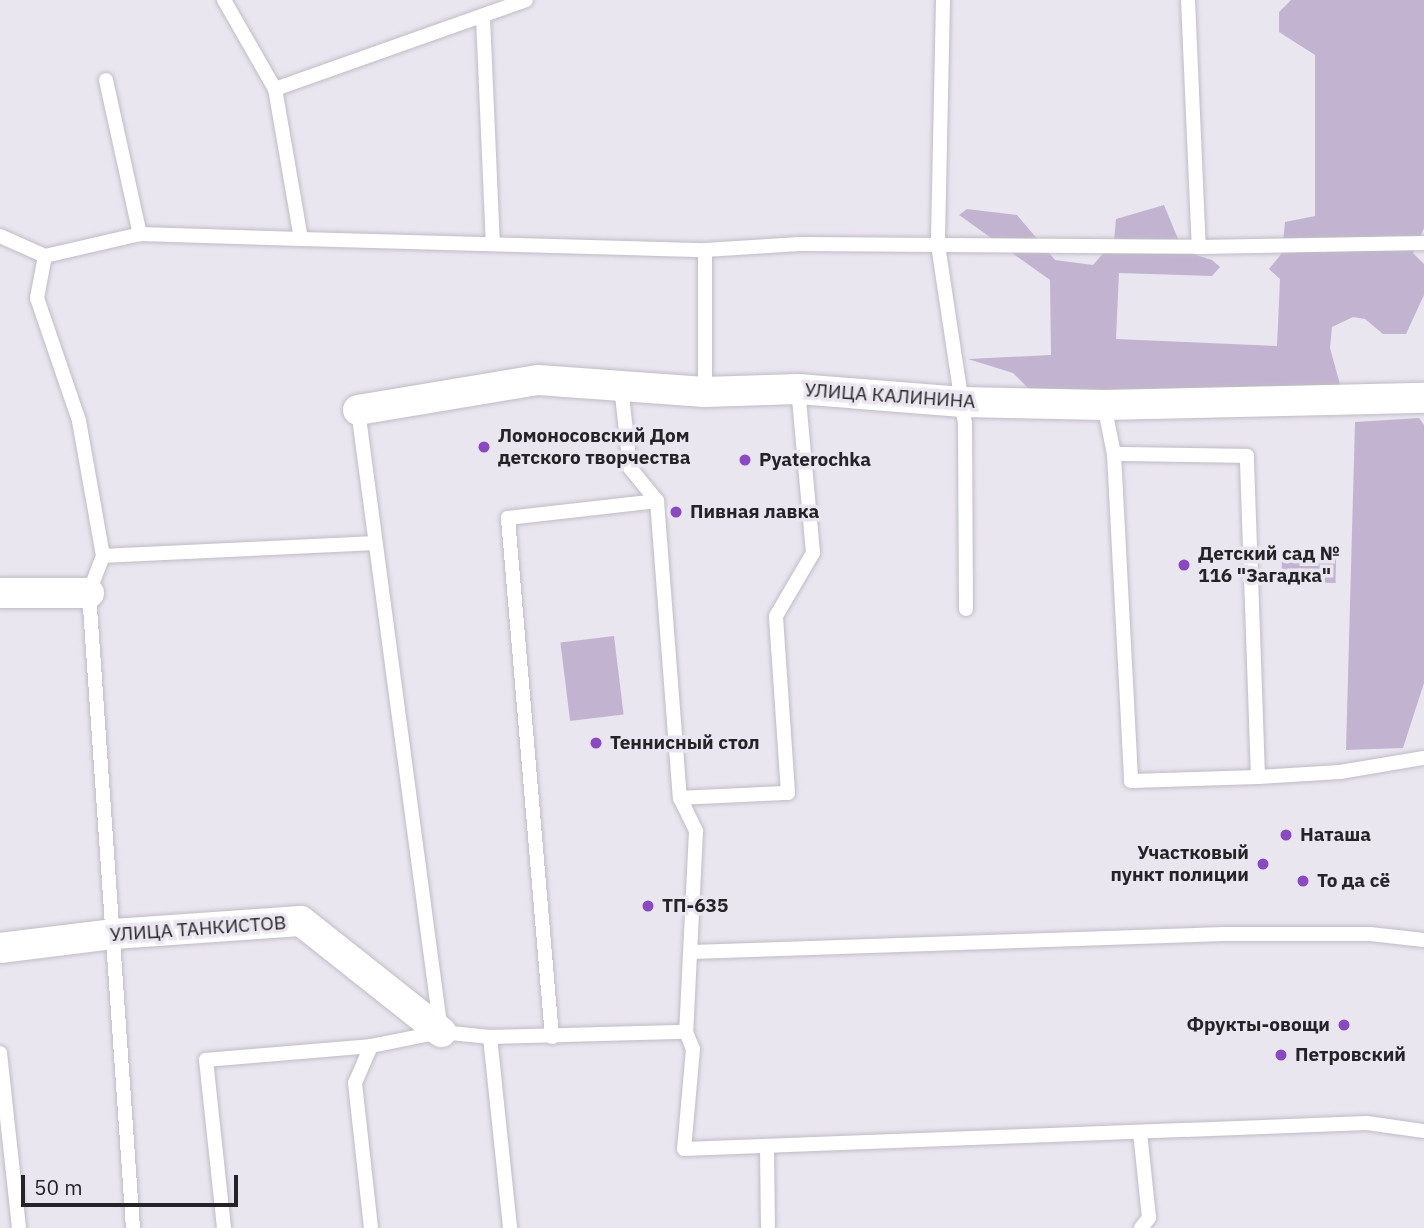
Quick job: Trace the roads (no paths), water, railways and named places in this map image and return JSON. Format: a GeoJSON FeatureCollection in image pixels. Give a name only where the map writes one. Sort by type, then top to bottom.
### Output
{"type":"FeatureCollection","features":[{"type":"Feature","properties":{"kind":"street","name":"УЛИЦА КАЛИНИНА"},"geometry":{"type":"LineString","coordinates":[[358,410],[538,380],[705,391],[798,389],[962,402],[1104,405],[1424,398]]}},
{"type":"Feature","properties":{"kind":"street"},"geometry":{"type":"LineString","coordinates":[[0,593],[89,593]]}},
{"type":"Feature","properties":{"kind":"street","name":"УЛИЦА ТАНКИСТОВ"},"geometry":{"type":"LineString","coordinates":[[0,948],[114,934],[301,921],[441,1032]]}},
{"type":"Feature","properties":{"kind":"lane"},"geometry":{"type":"LineString","coordinates":[[224,0],[275,89],[301,239]]}},
{"type":"Feature","properties":{"kind":"lane"},"geometry":{"type":"LineString","coordinates":[[275,89],[482,18],[526,0]]}},
{"type":"Feature","properties":{"kind":"lane"},"geometry":{"type":"LineString","coordinates":[[943,0],[938,245],[962,402],[966,609]]}},
{"type":"Feature","properties":{"kind":"lane"},"geometry":{"type":"LineString","coordinates":[[1188,0],[1199,247]]}},
{"type":"Feature","properties":{"kind":"lane"},"geometry":{"type":"LineString","coordinates":[[482,18],[493,244]]}},
{"type":"Feature","properties":{"kind":"lane"},"geometry":{"type":"LineString","coordinates":[[106,80],[140,234]]}},
{"type":"Feature","properties":{"kind":"lane"},"geometry":{"type":"LineString","coordinates":[[0,236],[45,256],[140,234],[705,250],[800,244],[1199,247],[1424,243]]}},
{"type":"Feature","properties":{"kind":"lane"},"geometry":{"type":"LineString","coordinates":[[705,250],[705,391]]}},
{"type":"Feature","properties":{"kind":"lane"},"geometry":{"type":"LineString","coordinates":[[45,256],[37,298],[79,421],[103,556],[89,593],[133,1228]]}},
{"type":"Feature","properties":{"kind":"lane"},"geometry":{"type":"LineString","coordinates":[[621,387],[630,468],[657,501],[680,798],[696,831],[686,1031],[693,1049],[684,1149],[1367,1123],[1424,1131]]}},
{"type":"Feature","properties":{"kind":"lane"},"geometry":{"type":"LineString","coordinates":[[680,798],[788,793],[776,616],[813,553],[798,389]]}},
{"type":"Feature","properties":{"kind":"lane"},"geometry":{"type":"LineString","coordinates":[[1104,405],[1114,454],[1131,781],[1340,772],[1424,758]]}},
{"type":"Feature","properties":{"kind":"lane"},"geometry":{"type":"LineString","coordinates":[[358,410],[441,1032]]}},
{"type":"Feature","properties":{"kind":"lane"},"geometry":{"type":"LineString","coordinates":[[1114,454],[1247,456],[1258,777]]}},
{"type":"Feature","properties":{"kind":"lane"},"geometry":{"type":"LineString","coordinates":[[552,1037],[509,517],[657,501]]}},
{"type":"Feature","properties":{"kind":"lane"},"geometry":{"type":"LineString","coordinates":[[103,556],[375,543]]}},
{"type":"Feature","properties":{"kind":"lane"},"geometry":{"type":"LineString","coordinates":[[692,952],[1224,934],[1370,934],[1424,940]]}},
{"type":"Feature","properties":{"kind":"lane"},"geometry":{"type":"LineString","coordinates":[[224,1228],[206,1060],[371,1046],[441,1032],[490,1037],[552,1037],[686,1031]]}},
{"type":"Feature","properties":{"kind":"lane"},"geometry":{"type":"LineString","coordinates":[[490,1037],[510,1228]]}},
{"type":"Feature","properties":{"kind":"lane"},"geometry":{"type":"LineString","coordinates":[[371,1046],[355,1083],[371,1228]]}},
{"type":"Feature","properties":{"kind":"lane"},"geometry":{"type":"LineString","coordinates":[[0,1053],[19,1228]]}},
{"type":"Feature","properties":{"kind":"lane"},"geometry":{"type":"LineString","coordinates":[[1140,1132],[1149,1218],[1141,1228]]}},
{"type":"Feature","properties":{"kind":"lane"},"geometry":{"type":"LineString","coordinates":[[766,1146],[768,1228]]}},
{"type":"Feature","properties":{"kind":"place","name":"Ломоносовский Дом детского творчества"},"geometry":{"type":"Point","coordinates":[484,447]}},
{"type":"Feature","properties":{"kind":"place","name":"Pyaterochka"},"geometry":{"type":"Point","coordinates":[745,460]}},
{"type":"Feature","properties":{"kind":"place","name":"Пивная лавка"},"geometry":{"type":"Point","coordinates":[676,512]}},
{"type":"Feature","properties":{"kind":"place","name":"Детский сад № 116 \"Загадка\""},"geometry":{"type":"Point","coordinates":[1184,565]}},
{"type":"Feature","properties":{"kind":"place","name":"Теннисный стол"},"geometry":{"type":"Point","coordinates":[596,743]}},
{"type":"Feature","properties":{"kind":"place","name":"Наташа"},"geometry":{"type":"Point","coordinates":[1286,835]}},
{"type":"Feature","properties":{"kind":"place","name":"Участковый пункт полиции"},"geometry":{"type":"Point","coordinates":[1263,864]}},
{"type":"Feature","properties":{"kind":"place","name":"То да сё"},"geometry":{"type":"Point","coordinates":[1303,881]}},
{"type":"Feature","properties":{"kind":"place","name":"ТП-635"},"geometry":{"type":"Point","coordinates":[648,906]}},
{"type":"Feature","properties":{"kind":"place","name":"Фрукты-овощи"},"geometry":{"type":"Point","coordinates":[1344,1025]}},
{"type":"Feature","properties":{"kind":"place","name":"Петровский"},"geometry":{"type":"Point","coordinates":[1281,1055]}}]}
